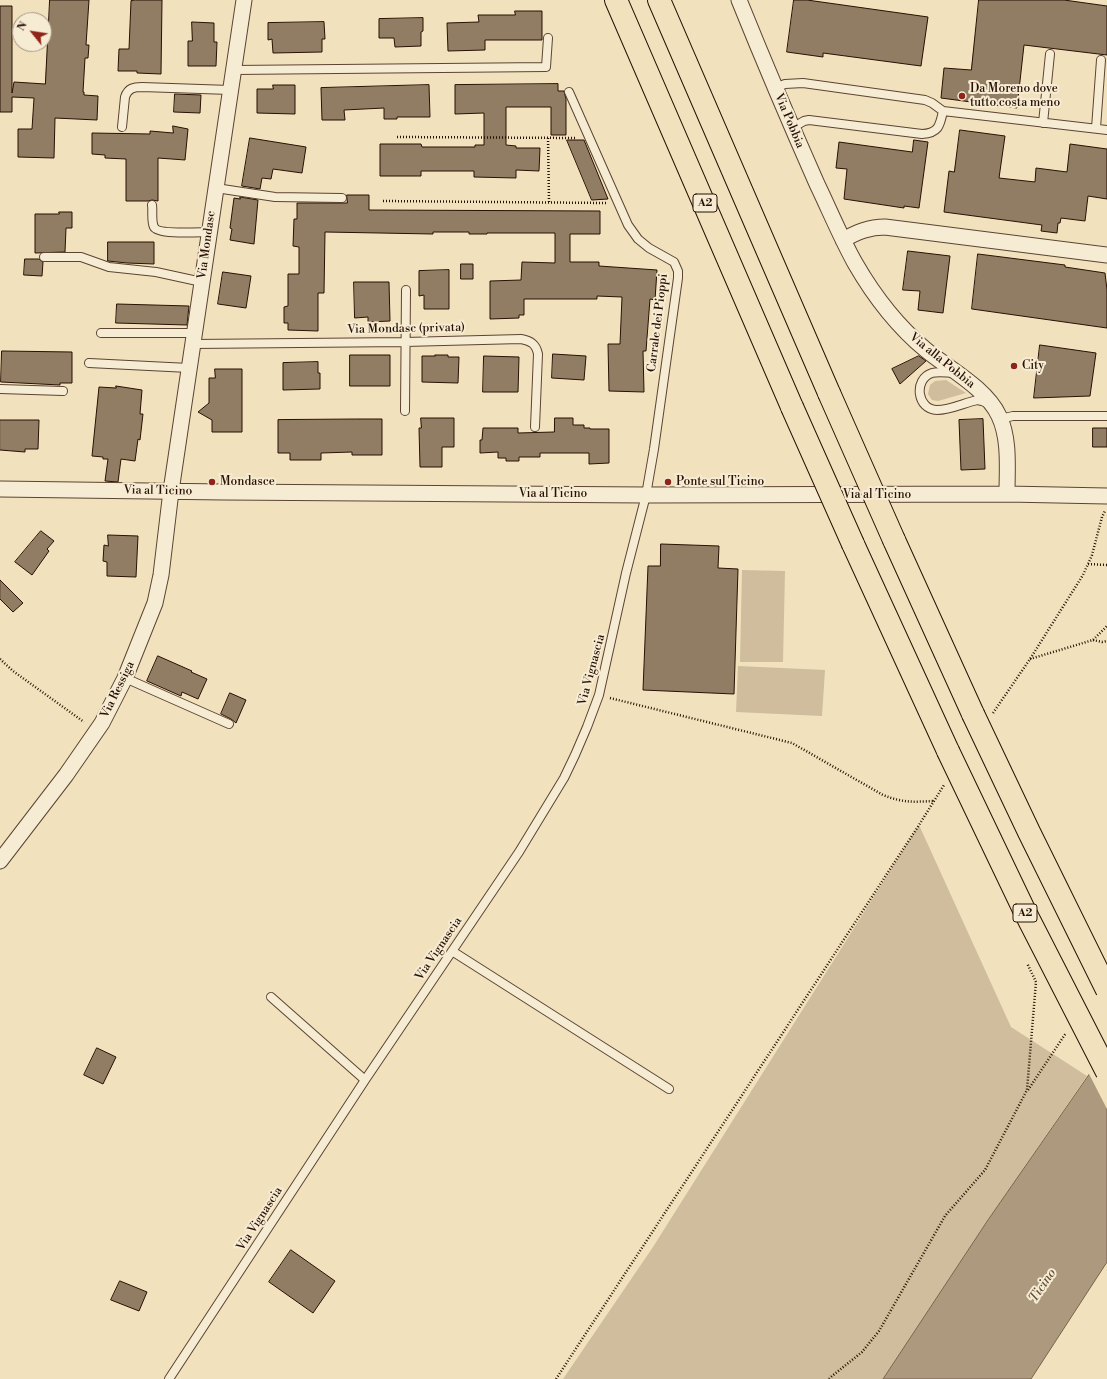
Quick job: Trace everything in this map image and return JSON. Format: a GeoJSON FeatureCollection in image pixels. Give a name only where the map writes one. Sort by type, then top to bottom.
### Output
{"type":"FeatureCollection","features":[{"type":"Feature","properties":{"kind":"highway","name":"A2"},"geometry":{"type":"LineString","coordinates":[[616,0],[792,407],[853,544],[948,751],[1026,914],[1107,1072]]}},
{"type":"Feature","properties":{"kind":"highway"},"geometry":{"type":"LineString","coordinates":[[659,0],[894,540],[982,715],[1032,839],[1107,990]]}},
{"type":"Feature","properties":{"kind":"street","name":"Via Mondasc"},"geometry":{"type":"LineString","coordinates":[[171,491],[244,0]]}},
{"type":"Feature","properties":{"kind":"street","name":"Via Pobbia"},"geometry":{"type":"LineString","coordinates":[[739,0],[792,128],[843,240]]}},
{"type":"Feature","properties":{"kind":"street"},"geometry":{"type":"LineString","coordinates":[[843,240],[866,229],[885,227],[1107,255]]}},
{"type":"Feature","properties":{"kind":"street","name":"Via alla Pobbia"},"geometry":{"type":"LineString","coordinates":[[843,240],[856,264],[884,307],[912,338],[978,389],[997,413],[1003,428],[1006,444],[1007,494]]}},
{"type":"Feature","properties":{"kind":"street","name":"Via al Ticino"},"geometry":{"type":"LineString","coordinates":[[0,489],[646,495],[1007,494],[1107,496]]}},
{"type":"Feature","properties":{"kind":"street","name":"Via Ressiga"},"geometry":{"type":"LineString","coordinates":[[0,861],[95,734],[112,705],[125,678],[155,603],[161,575],[171,491]]}},
{"type":"Feature","properties":{"kind":"lane"},"geometry":{"type":"LineString","coordinates":[[233,70],[546,67],[548,38]]}},
{"type":"Feature","properties":{"kind":"lane"},"geometry":{"type":"LineString","coordinates":[[1042,122],[1050,54]]}},
{"type":"Feature","properties":{"kind":"lane"},"geometry":{"type":"LineString","coordinates":[[1096,128],[1101,60]]}},
{"type":"Feature","properties":{"kind":"lane"},"geometry":{"type":"LineString","coordinates":[[775,88],[784,84],[803,83],[925,100],[943,111],[1107,130]]}},
{"type":"Feature","properties":{"kind":"lane"},"geometry":{"type":"LineString","coordinates":[[122,127],[127,93],[132,88],[142,87],[230,90]]}},
{"type":"Feature","properties":{"kind":"lane","name":"Carrale dei Pioppi"},"geometry":{"type":"LineString","coordinates":[[569,92],[628,225],[638,239],[649,248],[674,262],[678,271],[654,450],[646,495]]}},
{"type":"Feature","properties":{"kind":"lane"},"geometry":{"type":"LineString","coordinates":[[792,128],[804,121],[809,120],[928,134],[937,129],[940,125],[943,111]]}},
{"type":"Feature","properties":{"kind":"lane"},"geometry":{"type":"LineString","coordinates":[[216,188],[275,197],[342,198]]}},
{"type":"Feature","properties":{"kind":"lane"},"geometry":{"type":"LineString","coordinates":[[152,205],[153,223],[157,230],[165,232],[209,232]]}},
{"type":"Feature","properties":{"kind":"lane"},"geometry":{"type":"LineString","coordinates":[[44,257],[81,257],[109,267],[156,272],[202,282]]}},
{"type":"Feature","properties":{"kind":"lane"},"geometry":{"type":"LineString","coordinates":[[405,411],[406,290]]}},
{"type":"Feature","properties":{"kind":"lane","name":"Via Mondasc (privata)"},"geometry":{"type":"LineString","coordinates":[[101,333],[194,338],[405,342],[521,339],[532,342],[537,349],[538,354],[535,427]]}},
{"type":"Feature","properties":{"kind":"lane"},"geometry":{"type":"LineString","coordinates":[[89,363],[189,368]]}},
{"type":"Feature","properties":{"kind":"lane"},"geometry":{"type":"LineString","coordinates":[[956,373],[937,372],[926,376],[919,387],[919,394],[925,405],[937,410],[977,400],[982,401],[997,413],[1013,416],[1107,416]]}},
{"type":"Feature","properties":{"kind":"lane"},"geometry":{"type":"LineString","coordinates":[[0,389],[64,391]]}},
{"type":"Feature","properties":{"kind":"lane","name":"Via Vignascia"},"geometry":{"type":"LineString","coordinates":[[169,1379],[365,1080],[519,852],[564,778],[588,727],[599,695],[626,573],[646,495]]}},
{"type":"Feature","properties":{"kind":"lane"},"geometry":{"type":"LineString","coordinates":[[125,678],[229,724]]}},
{"type":"Feature","properties":{"kind":"lane"},"geometry":{"type":"LineString","coordinates":[[452,951],[669,1089]]}},
{"type":"Feature","properties":{"kind":"lane"},"geometry":{"type":"LineString","coordinates":[[272,997],[365,1080]]}},
{"type":"Feature","properties":{"kind":"path"},"geometry":{"type":"LineString","coordinates":[[397,137],[590,138]]}},
{"type":"Feature","properties":{"kind":"path"},"geometry":{"type":"LineString","coordinates":[[548,138],[549,202]]}},
{"type":"Feature","properties":{"kind":"path"},"geometry":{"type":"LineString","coordinates":[[383,202],[618,203]]}},
{"type":"Feature","properties":{"kind":"path"},"geometry":{"type":"LineString","coordinates":[[982,715],[1030,659],[1083,575],[1092,555],[1102,517],[1107,508]]}},
{"type":"Feature","properties":{"kind":"path"},"geometry":{"type":"LineString","coordinates":[[1088,564],[1107,565]]}},
{"type":"Feature","properties":{"kind":"path"},"geometry":{"type":"LineString","coordinates":[[1030,659],[1093,640],[1107,626]]}},
{"type":"Feature","properties":{"kind":"path"},"geometry":{"type":"LineString","coordinates":[[1093,640],[1102,642],[1107,641]]}},
{"type":"Feature","properties":{"kind":"path"},"geometry":{"type":"LineString","coordinates":[[0,659],[13,671],[78,718],[95,734]]}},
{"type":"Feature","properties":{"kind":"path"},"geometry":{"type":"LineString","coordinates":[[599,695],[788,741],[883,795],[906,802],[934,801]]}},
{"type":"Feature","properties":{"kind":"path"},"geometry":{"type":"LineString","coordinates":[[556,1379],[945,784]]}},
{"type":"Feature","properties":{"kind":"path"},"geometry":{"type":"LineString","coordinates":[[829,1379],[862,1352],[879,1331],[945,1216],[985,1170],[1027,1090],[1036,982],[1027,961]]}},
{"type":"Feature","properties":{"kind":"shaded area"},"geometry":{"type":"Polygon","coordinates":[[[946,380],[966,393],[938,401],[932,400],[928,394],[930,385],[935,381],[946,380]]]}},
{"type":"Feature","properties":{"kind":"shaded area"},"geometry":{"type":"Polygon","coordinates":[[[742,570],[785,571],[783,662],[740,662],[742,570]]]}},
{"type":"Feature","properties":{"kind":"shaded area"},"geometry":{"type":"Polygon","coordinates":[[[738,666],[825,670],[822,716],[736,712],[738,666]]]}},
{"type":"Feature","properties":{"kind":"shaded area"},"geometry":{"type":"Polygon","coordinates":[[[919,825],[1011,1027],[1087,1076],[988,1220],[883,1379],[563,1379],[653,1247],[919,825]]]}},
{"type":"Feature","properties":{"kind":"water","name":"Ticino"},"geometry":{"type":"Polygon","coordinates":[[[1107,1049],[1107,1262],[1031,1379],[883,1379],[988,1220],[1107,1049]]]}},
{"type":"Feature","properties":{"kind":"pier"},"geometry":{"type":"Polygon","coordinates":[[[1107,1047],[1107,1109],[1088,1072],[1107,1047]]]}},
{"type":"Feature","properties":{"kind":"building"},"geometry":{"type":"Polygon","coordinates":[[[50,0],[89,0],[86,45],[89,45],[88,58],[85,58],[83,92],[84,95],[98,96],[97,120],[55,118],[54,158],[18,157],[18,129],[32,129],[34,98],[12,97],[12,112],[0,112],[0,6],[12,6],[12,93],[14,82],[45,84],[47,52],[52,52],[52,12],[49,12],[50,0]]]}},
{"type":"Feature","properties":{"kind":"building"},"geometry":{"type":"Polygon","coordinates":[[[162,0],[161,74],[137,73],[137,71],[118,71],[119,49],[129,49],[131,1],[162,0]]]}},
{"type":"Feature","properties":{"kind":"building"},"geometry":{"type":"Polygon","coordinates":[[[794,0],[807,0],[928,17],[921,66],[823,53],[823,57],[787,52],[794,0]]]}},
{"type":"Feature","properties":{"kind":"building"},"geometry":{"type":"Polygon","coordinates":[[[979,0],[1064,0],[1107,6],[1107,55],[1024,45],[1017,108],[941,98],[944,68],[971,70],[979,0]]]}},
{"type":"Feature","properties":{"kind":"building"},"geometry":{"type":"Polygon","coordinates":[[[515,11],[542,11],[542,40],[485,40],[485,50],[448,51],[447,23],[479,22],[478,15],[515,15],[515,11]]]}},
{"type":"Feature","properties":{"kind":"building"},"geometry":{"type":"Polygon","coordinates":[[[423,18],[421,46],[395,47],[394,38],[379,38],[379,19],[423,18]]]}},
{"type":"Feature","properties":{"kind":"building"},"geometry":{"type":"Polygon","coordinates":[[[192,22],[214,23],[214,42],[217,42],[216,66],[188,66],[188,41],[192,41],[192,22]]]}},
{"type":"Feature","properties":{"kind":"building"},"geometry":{"type":"Polygon","coordinates":[[[324,22],[325,39],[322,39],[322,52],[273,53],[272,39],[268,40],[268,23],[324,22]]]}},
{"type":"Feature","properties":{"kind":"building"},"geometry":{"type":"Polygon","coordinates":[[[558,84],[558,91],[564,91],[566,99],[566,135],[551,135],[551,107],[506,107],[506,145],[516,146],[516,148],[540,148],[539,171],[516,170],[516,178],[474,177],[474,171],[421,171],[421,176],[380,176],[380,144],[421,144],[422,147],[475,147],[475,145],[484,145],[484,113],[455,114],[455,85],[558,84]]]}},
{"type":"Feature","properties":{"kind":"building"},"geometry":{"type":"Polygon","coordinates":[[[273,85],[295,85],[295,114],[257,113],[257,89],[273,89],[273,85]]]}},
{"type":"Feature","properties":{"kind":"building"},"geometry":{"type":"Polygon","coordinates":[[[429,85],[430,117],[397,117],[397,119],[384,119],[384,108],[344,110],[345,120],[322,120],[321,88],[429,85]]]}},
{"type":"Feature","properties":{"kind":"building"},"geometry":{"type":"Polygon","coordinates":[[[175,94],[201,95],[200,113],[174,112],[175,94]]]}},
{"type":"Feature","properties":{"kind":"building"},"geometry":{"type":"Polygon","coordinates":[[[173,126],[188,129],[185,160],[158,158],[158,201],[126,201],[126,159],[105,158],[105,155],[92,154],[92,133],[150,134],[150,131],[173,133],[173,126]]]}},
{"type":"Feature","properties":{"kind":"building"},"geometry":{"type":"Polygon","coordinates":[[[960,130],[1005,136],[999,178],[1035,182],[1036,168],[1067,172],[1070,144],[1107,149],[1107,199],[1088,196],[1085,221],[1061,218],[1060,223],[1058,223],[1057,233],[1041,231],[1042,225],[944,212],[949,171],[954,172],[960,130]]]}},
{"type":"Feature","properties":{"kind":"building"},"geometry":{"type":"Polygon","coordinates":[[[250,138],[306,147],[302,173],[273,169],[271,179],[262,178],[260,189],[242,186],[250,138]]]}},
{"type":"Feature","properties":{"kind":"building"},"geometry":{"type":"Polygon","coordinates":[[[567,140],[584,140],[608,199],[592,200],[567,140]]]}},
{"type":"Feature","properties":{"kind":"building"},"geometry":{"type":"Polygon","coordinates":[[[914,140],[928,142],[919,208],[904,206],[904,208],[844,199],[847,169],[836,168],[839,142],[912,152],[914,140]]]}},
{"type":"Feature","properties":{"kind":"building"},"geometry":{"type":"Polygon","coordinates":[[[347,195],[369,195],[369,210],[600,211],[600,234],[570,234],[570,262],[599,262],[599,266],[657,270],[655,300],[650,299],[646,351],[643,351],[644,392],[609,391],[608,344],[620,344],[622,297],[597,296],[597,299],[524,299],[524,315],[519,315],[519,318],[490,319],[490,281],[521,280],[522,262],[555,263],[555,233],[469,234],[469,232],[433,232],[433,234],[325,232],[324,293],[318,293],[318,331],[288,330],[288,323],[284,323],[284,307],[288,306],[288,274],[299,274],[299,247],[293,246],[294,219],[297,219],[297,203],[347,203],[347,195]]]}},
{"type":"Feature","properties":{"kind":"building"},"geometry":{"type":"Polygon","coordinates":[[[240,197],[258,200],[254,244],[230,240],[234,198],[240,199],[240,197]]]}},
{"type":"Feature","properties":{"kind":"building"},"geometry":{"type":"Polygon","coordinates":[[[59,212],[72,212],[72,228],[66,228],[65,252],[35,253],[35,214],[59,214],[59,212]]]}},
{"type":"Feature","properties":{"kind":"building"},"geometry":{"type":"Polygon","coordinates":[[[108,242],[154,242],[154,264],[108,261],[108,242]]]}},
{"type":"Feature","properties":{"kind":"building"},"geometry":{"type":"Polygon","coordinates":[[[908,251],[950,256],[943,313],[918,310],[920,291],[903,290],[908,251]]]}},
{"type":"Feature","properties":{"kind":"building"},"geometry":{"type":"Polygon","coordinates":[[[978,254],[1065,265],[1065,267],[1105,273],[1107,290],[1107,328],[972,309],[978,254]]]}},
{"type":"Feature","properties":{"kind":"building"},"geometry":{"type":"Polygon","coordinates":[[[25,259],[39,259],[43,262],[42,276],[24,275],[25,259]]]}},
{"type":"Feature","properties":{"kind":"building"},"geometry":{"type":"Polygon","coordinates":[[[461,264],[473,264],[473,279],[461,279],[461,264]]]}},
{"type":"Feature","properties":{"kind":"building"},"geometry":{"type":"Polygon","coordinates":[[[449,270],[449,309],[424,309],[424,295],[419,296],[419,271],[449,270]]]}},
{"type":"Feature","properties":{"kind":"building"},"geometry":{"type":"Polygon","coordinates":[[[223,272],[251,276],[246,308],[218,304],[223,272]]]}},
{"type":"Feature","properties":{"kind":"building"},"geometry":{"type":"Polygon","coordinates":[[[354,282],[389,282],[390,321],[368,322],[368,317],[355,318],[354,282]]]}},
{"type":"Feature","properties":{"kind":"building"},"geometry":{"type":"Polygon","coordinates":[[[117,304],[189,306],[187,325],[116,323],[117,304]]]}},
{"type":"Feature","properties":{"kind":"building"},"geometry":{"type":"Polygon","coordinates":[[[1040,345],[1096,353],[1090,396],[1034,398],[1040,345]]]}},
{"type":"Feature","properties":{"kind":"building"},"geometry":{"type":"Polygon","coordinates":[[[2,351],[72,352],[72,383],[60,383],[60,385],[1,382],[2,351]]]}},
{"type":"Feature","properties":{"kind":"building"},"geometry":{"type":"Polygon","coordinates":[[[553,354],[586,356],[584,380],[552,378],[553,354]]]}},
{"type":"Feature","properties":{"kind":"building"},"geometry":{"type":"Polygon","coordinates":[[[350,355],[390,355],[390,386],[350,386],[350,355]]]}},
{"type":"Feature","properties":{"kind":"building"},"geometry":{"type":"Polygon","coordinates":[[[435,355],[459,357],[458,383],[422,382],[422,356],[435,355]]]}},
{"type":"Feature","properties":{"kind":"building"},"geometry":{"type":"Polygon","coordinates":[[[484,356],[519,357],[518,392],[483,392],[484,356]]]}},
{"type":"Feature","properties":{"kind":"building"},"geometry":{"type":"Polygon","coordinates":[[[919,356],[926,361],[900,384],[892,369],[919,356]]]}},
{"type":"Feature","properties":{"kind":"building"},"geometry":{"type":"Polygon","coordinates":[[[318,362],[320,389],[283,390],[283,363],[318,362]]]}},
{"type":"Feature","properties":{"kind":"building"},"geometry":{"type":"Polygon","coordinates":[[[215,369],[242,369],[242,432],[212,432],[212,420],[198,412],[209,403],[209,378],[215,378],[215,369]]]}},
{"type":"Feature","properties":{"kind":"building"},"geometry":{"type":"Polygon","coordinates":[[[116,386],[142,390],[140,414],[143,414],[140,440],[138,439],[135,461],[121,459],[118,482],[105,481],[108,459],[92,456],[99,387],[116,388],[116,386]]]}},
{"type":"Feature","properties":{"kind":"building"},"geometry":{"type":"Polygon","coordinates":[[[421,418],[454,418],[454,447],[442,447],[442,467],[420,467],[419,428],[421,428],[421,418]]]}},
{"type":"Feature","properties":{"kind":"building"},"geometry":{"type":"Polygon","coordinates":[[[555,418],[573,418],[573,425],[584,425],[584,428],[609,429],[609,463],[589,464],[589,453],[540,453],[540,457],[519,457],[519,461],[506,461],[506,458],[498,458],[498,452],[480,453],[480,440],[482,440],[483,428],[518,428],[518,433],[554,432],[555,418]]]}},
{"type":"Feature","properties":{"kind":"building"},"geometry":{"type":"Polygon","coordinates":[[[382,419],[382,455],[352,455],[352,452],[321,453],[321,460],[290,460],[290,453],[278,453],[278,420],[382,419]]]}},
{"type":"Feature","properties":{"kind":"building"},"geometry":{"type":"Polygon","coordinates":[[[983,419],[985,469],[961,470],[959,420],[983,419]]]}},
{"type":"Feature","properties":{"kind":"building"},"geometry":{"type":"Polygon","coordinates":[[[0,420],[39,420],[38,449],[25,449],[25,452],[0,450],[0,420]]]}},
{"type":"Feature","properties":{"kind":"building"},"geometry":{"type":"Polygon","coordinates":[[[1093,428],[1107,428],[1107,447],[1093,447],[1093,428]]]}},
{"type":"Feature","properties":{"kind":"building"},"geometry":{"type":"Polygon","coordinates":[[[41,531],[54,541],[47,549],[49,551],[32,575],[15,562],[41,531]]]}},
{"type":"Feature","properties":{"kind":"building"},"geometry":{"type":"Polygon","coordinates":[[[108,535],[138,536],[136,577],[107,576],[107,562],[103,561],[104,545],[108,546],[108,535]]]}},
{"type":"Feature","properties":{"kind":"building"},"geometry":{"type":"Polygon","coordinates":[[[661,544],[719,546],[718,568],[738,569],[734,694],[643,690],[648,566],[660,566],[661,544]]]}},
{"type":"Feature","properties":{"kind":"building"},"geometry":{"type":"Polygon","coordinates":[[[0,580],[23,603],[13,612],[0,599],[0,580]]]}},
{"type":"Feature","properties":{"kind":"building"},"geometry":{"type":"Polygon","coordinates":[[[158,656],[207,679],[198,699],[182,692],[181,696],[147,681],[158,656]]]}},
{"type":"Feature","properties":{"kind":"building"},"geometry":{"type":"Polygon","coordinates":[[[230,693],[246,700],[236,723],[221,714],[230,693]]]}},
{"type":"Feature","properties":{"kind":"building"},"geometry":{"type":"Polygon","coordinates":[[[97,1048],[116,1057],[103,1084],[84,1075],[97,1048]]]}},
{"type":"Feature","properties":{"kind":"building"},"geometry":{"type":"Polygon","coordinates":[[[291,1250],[335,1281],[313,1313],[269,1282],[291,1250]]]}},
{"type":"Feature","properties":{"kind":"building"},"geometry":{"type":"Polygon","coordinates":[[[120,1281],[147,1292],[139,1311],[111,1300],[120,1281]]]}},
{"type":"Feature","properties":{"kind":"place","name":"Da Moreno dove tutto costa meno"},"geometry":{"type":"Point","coordinates":[962,96]}},
{"type":"Feature","properties":{"kind":"place","name":"City"},"geometry":{"type":"Point","coordinates":[1014,366]}},
{"type":"Feature","properties":{"kind":"place","name":"Mondasce"},"geometry":{"type":"Point","coordinates":[212,482]}},
{"type":"Feature","properties":{"kind":"place","name":"Ponte sul Ticino"},"geometry":{"type":"Point","coordinates":[668,482]}}]}
